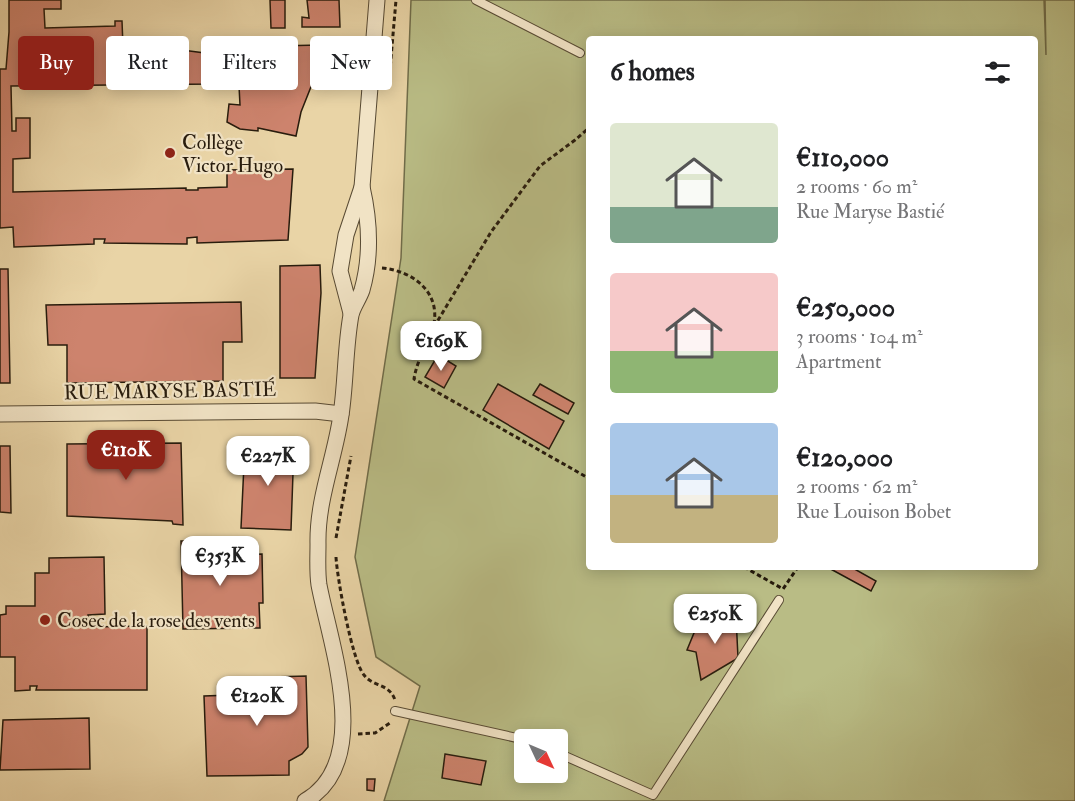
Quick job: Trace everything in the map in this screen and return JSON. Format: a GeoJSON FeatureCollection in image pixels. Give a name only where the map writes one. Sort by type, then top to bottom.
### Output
{"type":"FeatureCollection","features":[{"type":"Feature","properties":{"kind":"street"},"geometry":{"type":"LineString","coordinates":[[305,801],[325,786],[333,771],[341,746],[340,671],[319,581],[317,541],[323,490],[341,414],[351,313],[340,271],[346,235],[362,187],[377,0]]}},
{"type":"Feature","properties":{"kind":"street"},"geometry":{"type":"LineString","coordinates":[[351,313],[362,292],[370,236],[362,187]]}},
{"type":"Feature","properties":{"kind":"street","name":"RUE MARYSE BASTIÉ"},"geometry":{"type":"LineString","coordinates":[[0,414],[315,411],[341,414]]}},
{"type":"Feature","properties":{"kind":"lane"},"geometry":{"type":"LineString","coordinates":[[476,0],[580,53]]}},
{"type":"Feature","properties":{"kind":"lane"},"geometry":{"type":"LineString","coordinates":[[568,758],[651,798],[779,600]]}},
{"type":"Feature","properties":{"kind":"lane"},"geometry":{"type":"LineString","coordinates":[[396,711],[514,737]]}},
{"type":"Feature","properties":{"kind":"path"},"geometry":{"type":"LineString","coordinates":[[392,49],[396,0]]}},
{"type":"Feature","properties":{"kind":"path"},"geometry":{"type":"LineString","coordinates":[[586,131],[576,141],[540,166],[491,232],[444,307],[416,363],[414,379],[586,477]]}},
{"type":"Feature","properties":{"kind":"path"},"geometry":{"type":"LineString","coordinates":[[378,278],[382,259]]}},
{"type":"Feature","properties":{"kind":"path"},"geometry":{"type":"LineString","coordinates":[[380,268],[392,269],[414,277],[424,287],[436,310],[432,330]]}},
{"type":"Feature","properties":{"kind":"path"},"geometry":{"type":"LineString","coordinates":[[341,734],[375,733],[391,722],[396,711],[393,693],[371,681],[360,668],[340,590],[336,538],[353,447]]}},
{"type":"Feature","properties":{"kind":"path"},"geometry":{"type":"LineString","coordinates":[[749,570],[783,589],[796,570]]}},
{"type":"Feature","properties":{"kind":"green space"},"geometry":{"type":"Polygon","coordinates":[[[411,0],[1044,0],[1046,55],[1045,0],[1075,0],[1075,801],[384,801],[420,686],[376,657],[355,557],[401,258],[411,0]]]}},
{"type":"Feature","properties":{"kind":"building"},"geometry":{"type":"Polygon","coordinates":[[[9,0],[61,0],[61,9],[44,9],[45,28],[115,26],[115,21],[122,21],[123,36],[106,36],[106,85],[94,85],[94,36],[18,36],[18,86],[11,86],[12,131],[16,131],[16,118],[30,118],[30,158],[13,159],[13,192],[186,188],[186,190],[198,190],[198,188],[227,187],[227,170],[293,169],[288,240],[197,243],[197,237],[187,238],[187,244],[104,243],[105,239],[94,239],[94,244],[14,247],[13,227],[0,228],[0,69],[6,69],[9,0]]]}},
{"type":"Feature","properties":{"kind":"building"},"geometry":{"type":"Polygon","coordinates":[[[270,0],[285,0],[285,28],[271,28],[270,0]]]}},
{"type":"Feature","properties":{"kind":"building"},"geometry":{"type":"Polygon","coordinates":[[[307,0],[339,0],[340,27],[302,27],[302,17],[309,18],[307,0]]]}},
{"type":"Feature","properties":{"kind":"building"},"geometry":{"type":"Polygon","coordinates":[[[310,45],[310,89],[301,112],[296,136],[258,128],[258,131],[240,129],[227,122],[229,104],[240,105],[239,90],[298,90],[298,46],[310,45]]]}},
{"type":"Feature","properties":{"kind":"building"},"geometry":{"type":"Polygon","coordinates":[[[189,51],[201,52],[201,84],[189,84],[189,51]]]}},
{"type":"Feature","properties":{"kind":"building"},"geometry":{"type":"Polygon","coordinates":[[[320,265],[321,293],[315,378],[280,378],[280,266],[320,265]]]}},
{"type":"Feature","properties":{"kind":"building"},"geometry":{"type":"Polygon","coordinates":[[[0,269],[8,269],[10,383],[0,383],[0,269]]]}},
{"type":"Feature","properties":{"kind":"building"},"geometry":{"type":"Polygon","coordinates":[[[241,302],[242,342],[223,342],[223,381],[67,383],[67,345],[48,345],[46,305],[241,302]]]}},
{"type":"Feature","properties":{"kind":"building"},"geometry":{"type":"Polygon","coordinates":[[[438,355],[456,366],[444,388],[425,377],[438,355]]]}},
{"type":"Feature","properties":{"kind":"building"},"geometry":{"type":"Polygon","coordinates":[[[498,384],[564,421],[549,449],[483,410],[498,384]]]}},
{"type":"Feature","properties":{"kind":"building"},"geometry":{"type":"Polygon","coordinates":[[[540,384],[574,403],[568,414],[533,395],[540,384]]]}},
{"type":"Feature","properties":{"kind":"building"},"geometry":{"type":"Polygon","coordinates":[[[181,443],[183,525],[173,524],[172,521],[67,516],[67,444],[181,443]]]}},
{"type":"Feature","properties":{"kind":"building"},"geometry":{"type":"Polygon","coordinates":[[[245,443],[294,445],[291,530],[241,528],[245,443]]]}},
{"type":"Feature","properties":{"kind":"building"},"geometry":{"type":"Polygon","coordinates":[[[0,446],[10,446],[11,513],[0,512],[0,446]]]}},
{"type":"Feature","properties":{"kind":"building"},"geometry":{"type":"Polygon","coordinates":[[[181,541],[231,541],[231,555],[262,554],[263,603],[259,603],[260,628],[183,629],[181,541]]]}},
{"type":"Feature","properties":{"kind":"building","name":"Cosec de la rose des vents"},"geometry":{"type":"Polygon","coordinates":[[[104,557],[105,614],[88,615],[90,627],[147,626],[147,690],[36,690],[37,686],[30,686],[30,690],[15,691],[15,657],[0,657],[0,615],[6,614],[6,606],[35,606],[35,573],[49,573],[49,558],[104,557]]]}},
{"type":"Feature","properties":{"kind":"building"},"geometry":{"type":"Polygon","coordinates":[[[832,570],[856,570],[876,581],[871,591],[832,570]]]}},
{"type":"Feature","properties":{"kind":"building"},"geometry":{"type":"Polygon","coordinates":[[[736,616],[738,658],[701,680],[696,652],[687,650],[694,633],[704,620],[709,626],[719,620],[736,616]]]}},
{"type":"Feature","properties":{"kind":"building"},"geometry":{"type":"Polygon","coordinates":[[[306,676],[308,747],[302,754],[289,761],[289,775],[207,776],[204,696],[232,695],[231,678],[306,676]]]}},
{"type":"Feature","properties":{"kind":"building"},"geometry":{"type":"Polygon","coordinates":[[[89,718],[90,769],[0,770],[3,720],[89,718]]]}},
{"type":"Feature","properties":{"kind":"building"},"geometry":{"type":"Polygon","coordinates":[[[445,754],[486,761],[481,785],[442,778],[445,754]]]}},
{"type":"Feature","properties":{"kind":"building"},"geometry":{"type":"Polygon","coordinates":[[[367,779],[375,779],[374,791],[367,790],[367,779]]]}},
{"type":"Feature","properties":{"kind":"place","name":"Collège Victor Hugo"},"geometry":{"type":"Point","coordinates":[170,153]}},
{"type":"Feature","properties":{"kind":"place","name":"Cosec de la rose des vents"},"geometry":{"type":"Point","coordinates":[45,620]}}]}
